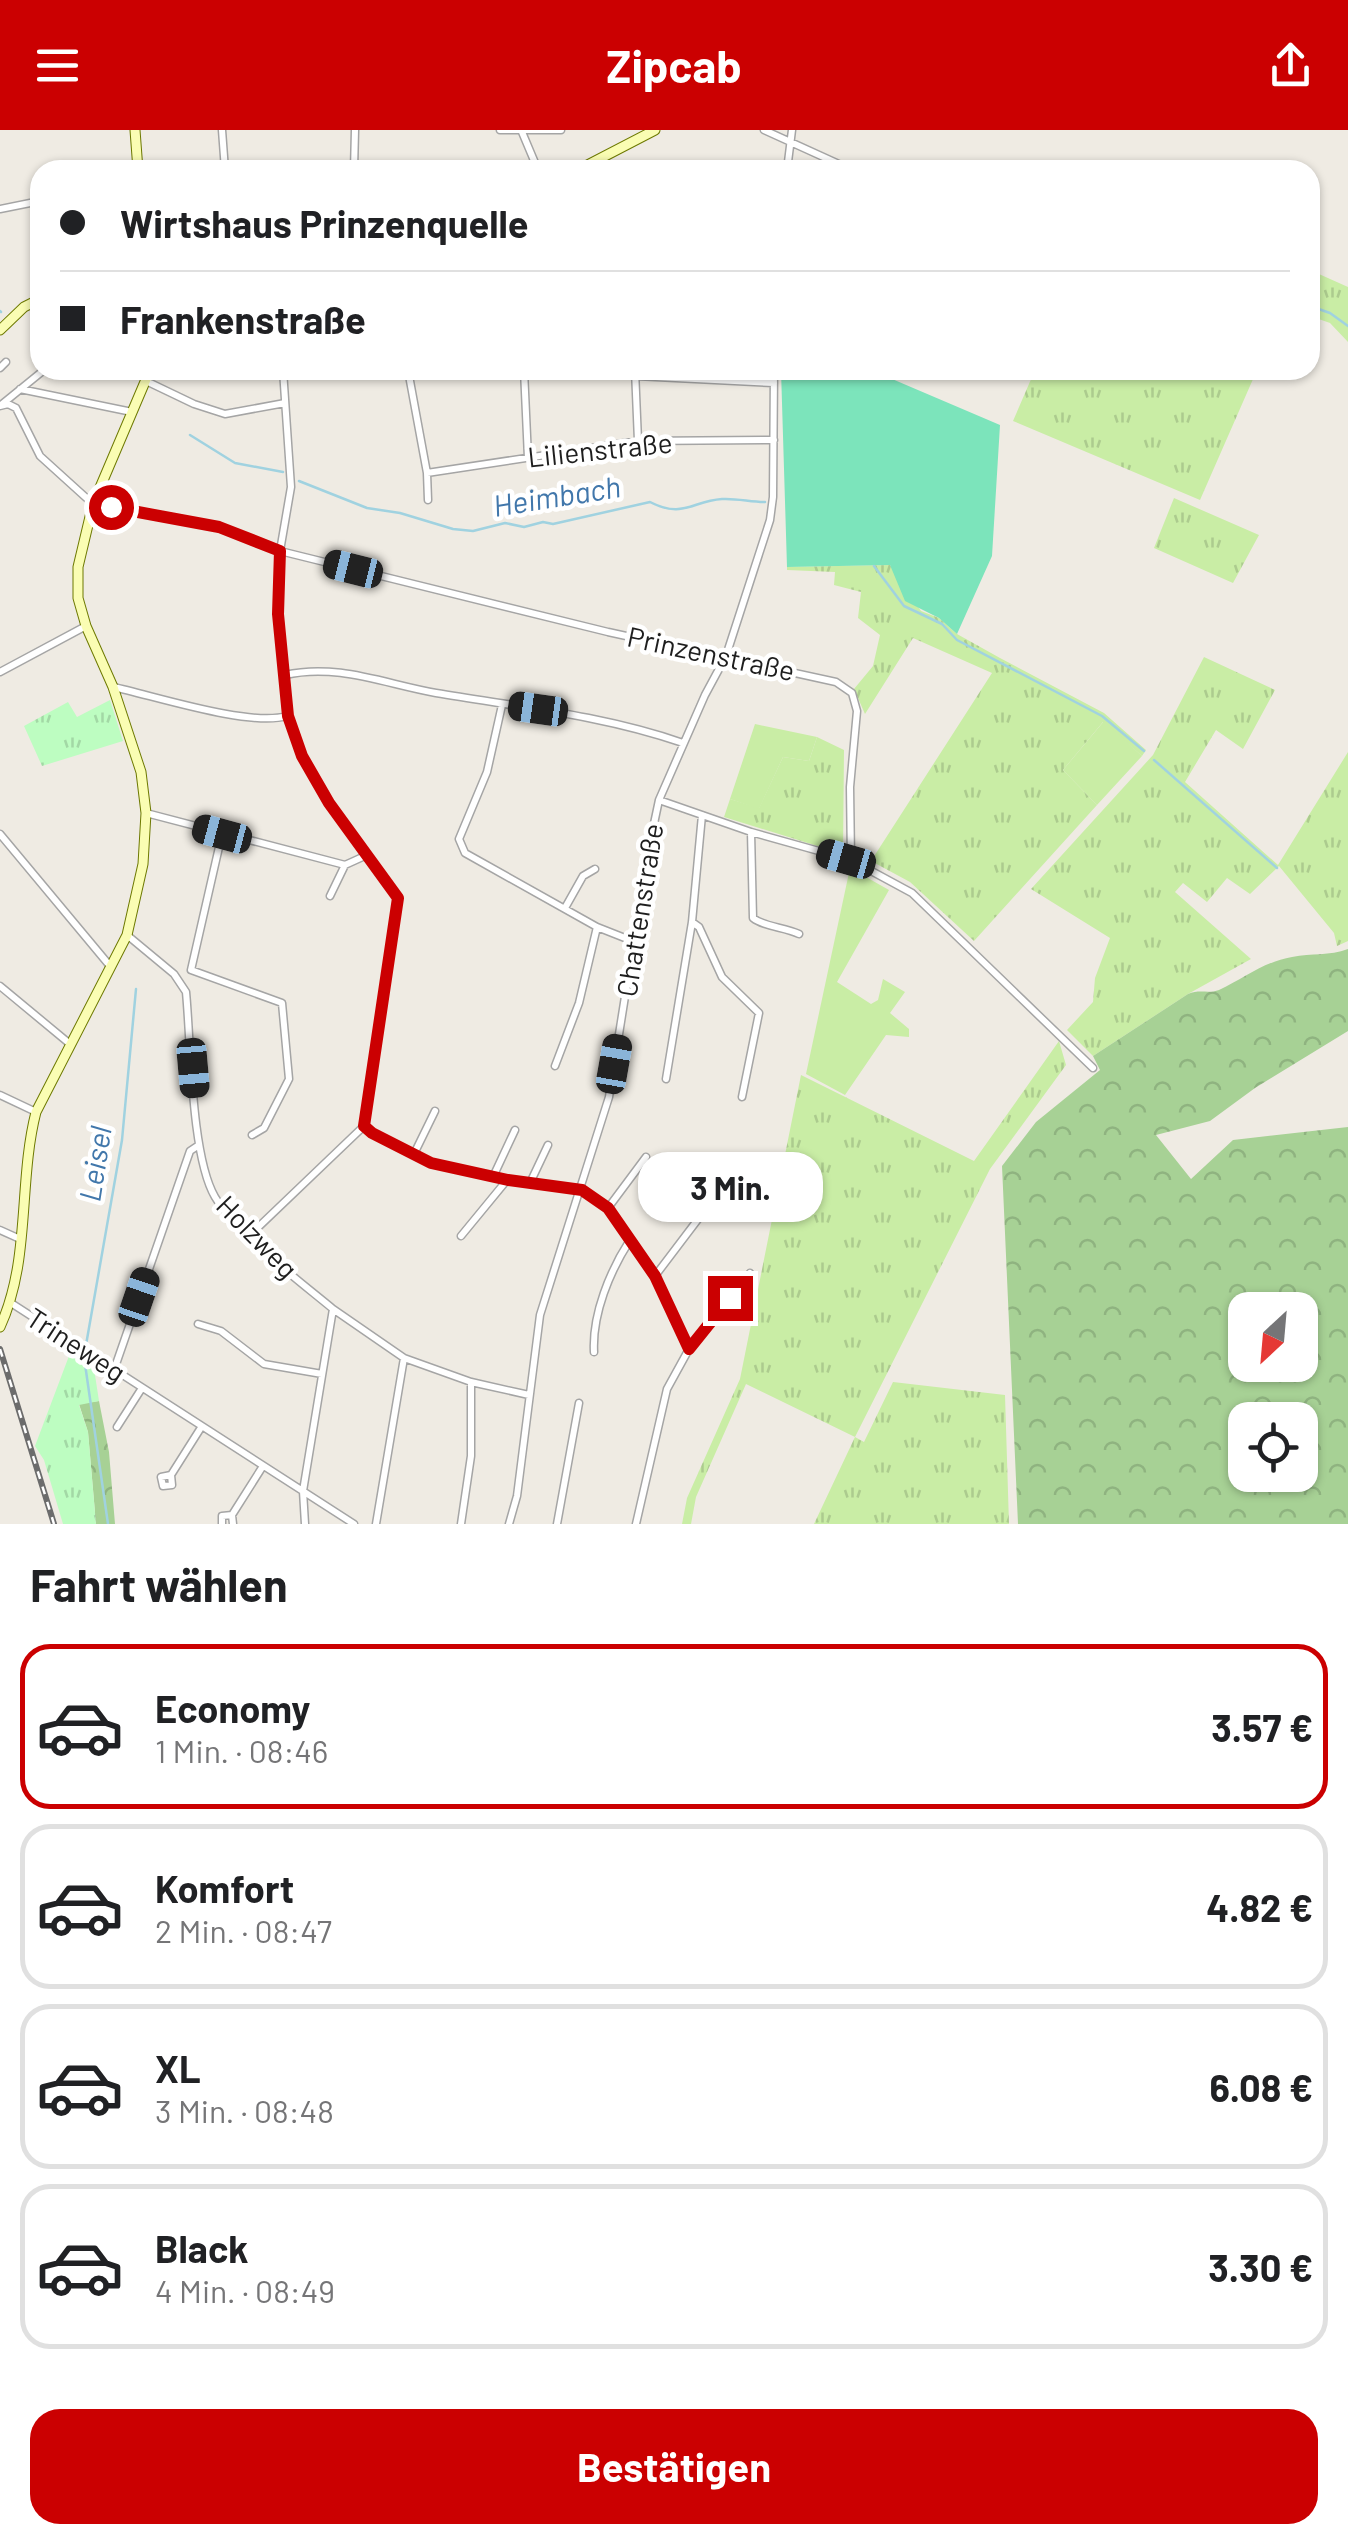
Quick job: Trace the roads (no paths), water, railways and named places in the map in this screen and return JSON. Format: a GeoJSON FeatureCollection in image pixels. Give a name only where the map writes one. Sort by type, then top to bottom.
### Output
{"type":"FeatureCollection","features":[{"type":"Feature","properties":{"kind":"street"},"geometry":{"type":"LineString","coordinates":[[135,130],[137,160]]}},
{"type":"Feature","properties":{"kind":"street"},"geometry":{"type":"LineString","coordinates":[[222,130],[224,160]]}},
{"type":"Feature","properties":{"kind":"street"},"geometry":{"type":"LineString","coordinates":[[354,160],[355,130]]}},
{"type":"Feature","properties":{"kind":"street"},"geometry":{"type":"LineString","coordinates":[[500,130],[561,130]]}},
{"type":"Feature","properties":{"kind":"street"},"geometry":{"type":"LineString","coordinates":[[597,160],[655,130]]}},
{"type":"Feature","properties":{"kind":"street"},"geometry":{"type":"LineString","coordinates":[[764,130],[830,160]]}},
{"type":"Feature","properties":{"kind":"street"},"geometry":{"type":"LineString","coordinates":[[788,160],[792,130]]}},
{"type":"Feature","properties":{"kind":"street"},"geometry":{"type":"LineString","coordinates":[[522,132],[534,160]]}},
{"type":"Feature","properties":{"kind":"street"},"geometry":{"type":"LineString","coordinates":[[0,209],[30,203]]}},
{"type":"Feature","properties":{"kind":"street"},"geometry":{"type":"LineString","coordinates":[[0,330],[30,305]]}},
{"type":"Feature","properties":{"kind":"street"},"geometry":{"type":"LineString","coordinates":[[0,406],[30,380]]}},
{"type":"Feature","properties":{"kind":"street"},"geometry":{"type":"LineString","coordinates":[[0,1327],[10,1303],[36,1112],[127,935],[143,864],[146,813],[142,772],[113,687],[86,626],[78,598],[78,567],[94,504],[146,380]]}},
{"type":"Feature","properties":{"kind":"street"},"geometry":{"type":"LineString","coordinates":[[155,380],[210,411],[225,414],[285,403]]}},
{"type":"Feature","properties":{"kind":"street"},"geometry":{"type":"LineString","coordinates":[[250,1236],[364,1126],[398,898],[329,803],[302,756],[288,716],[278,614],[280,551],[291,487],[284,380]]}},
{"type":"Feature","properties":{"kind":"street"},"geometry":{"type":"LineString","coordinates":[[410,380],[428,500]]}},
{"type":"Feature","properties":{"kind":"street"},"geometry":{"type":"LineString","coordinates":[[524,380],[528,458]]}},
{"type":"Feature","properties":{"kind":"street"},"geometry":{"type":"LineString","coordinates":[[635,380],[638,441]]}},
{"type":"Feature","properties":{"kind":"street"},"geometry":{"type":"LineString","coordinates":[[732,380],[774,383]]}},
{"type":"Feature","properties":{"kind":"street","name":"Chattenstraße"},"geometry":{"type":"LineString","coordinates":[[509,1524],[517,1496],[540,1314],[609,1098],[659,800],[726,656],[770,520],[774,497],[774,383]]}},
{"type":"Feature","properties":{"kind":"street"},"geometry":{"type":"LineString","coordinates":[[20,389],[132,412]]}},
{"type":"Feature","properties":{"kind":"street"},"geometry":{"type":"LineString","coordinates":[[0,406],[16,408],[40,456],[94,504]]}},
{"type":"Feature","properties":{"kind":"street","name":"Lilienstraße"},"geometry":{"type":"LineString","coordinates":[[426,473],[638,441],[774,440]]}},
{"type":"Feature","properties":{"kind":"street","name":"Prinzenstraße"},"geometry":{"type":"LineString","coordinates":[[94,504],[219,527],[280,551],[608,632],[836,682],[852,692],[857,711],[850,786],[850,860]]}},
{"type":"Feature","properties":{"kind":"street"},"geometry":{"type":"LineString","coordinates":[[0,672],[86,626]]}},
{"type":"Feature","properties":{"kind":"street"},"geometry":{"type":"LineString","coordinates":[[285,675],[314,671],[356,674],[502,704],[630,724],[683,743]]}},
{"type":"Feature","properties":{"kind":"street"},"geometry":{"type":"LineString","coordinates":[[113,687],[240,715],[275,719],[288,716]]}},
{"type":"Feature","properties":{"kind":"street"},"geometry":{"type":"LineString","coordinates":[[502,704],[487,772],[459,838],[465,853],[597,926],[635,942]]}},
{"type":"Feature","properties":{"kind":"street"},"geometry":{"type":"LineString","coordinates":[[659,800],[850,860],[912,893],[1093,1068]]}},
{"type":"Feature","properties":{"kind":"street"},"geometry":{"type":"LineString","coordinates":[[146,813],[345,865]]}},
{"type":"Feature","properties":{"kind":"street"},"geometry":{"type":"LineString","coordinates":[[666,1079],[692,922],[702,815]]}},
{"type":"Feature","properties":{"kind":"street"},"geometry":{"type":"LineString","coordinates":[[751,832],[753,918],[799,934]]}},
{"type":"Feature","properties":{"kind":"street"},"geometry":{"type":"LineString","coordinates":[[0,834],[110,966]]}},
{"type":"Feature","properties":{"kind":"street"},"geometry":{"type":"LineString","coordinates":[[191,970],[222,834]]}},
{"type":"Feature","properties":{"kind":"street"},"geometry":{"type":"LineString","coordinates":[[330,896],[345,865],[367,854]]}},
{"type":"Feature","properties":{"kind":"street"},"geometry":{"type":"LineString","coordinates":[[565,908],[583,876],[595,869]]}},
{"type":"Feature","properties":{"kind":"street"},"geometry":{"type":"LineString","coordinates":[[692,922],[699,926],[722,977],[759,1013],[742,1097]]}},
{"type":"Feature","properties":{"kind":"street"},"geometry":{"type":"LineString","coordinates":[[555,1066],[579,1003],[597,926]]}},
{"type":"Feature","properties":{"kind":"street"},"geometry":{"type":"LineString","coordinates":[[127,935],[174,974],[191,970],[282,1003],[289,1079],[264,1128],[252,1135]]}},
{"type":"Feature","properties":{"kind":"street","name":"Holzweg"},"geometry":{"type":"LineString","coordinates":[[174,974],[186,992],[199,1145],[206,1177],[217,1200],[250,1236],[332,1309],[404,1358],[470,1382],[530,1395]]}},
{"type":"Feature","properties":{"kind":"street"},"geometry":{"type":"LineString","coordinates":[[0,986],[70,1044]]}},
{"type":"Feature","properties":{"kind":"street"},"geometry":{"type":"LineString","coordinates":[[0,1095],[36,1112]]}},
{"type":"Feature","properties":{"kind":"street"},"geometry":{"type":"LineString","coordinates":[[414,1154],[435,1111]]}},
{"type":"Feature","properties":{"kind":"street"},"geometry":{"type":"LineString","coordinates":[[364,1126],[431,1163],[508,1180],[582,1190],[608,1208],[655,1276],[689,1349]]}},
{"type":"Feature","properties":{"kind":"street"},"geometry":{"type":"LineString","coordinates":[[493,1177],[515,1130]]}},
{"type":"Feature","properties":{"kind":"street"},"geometry":{"type":"LineString","coordinates":[[114,1370],[190,1151],[199,1145]]}},
{"type":"Feature","properties":{"kind":"street"},"geometry":{"type":"LineString","coordinates":[[530,1183],[548,1145]]}},
{"type":"Feature","properties":{"kind":"street"},"geometry":{"type":"LineString","coordinates":[[608,1208],[646,1157]]}},
{"type":"Feature","properties":{"kind":"street"},"geometry":{"type":"LineString","coordinates":[[655,1276],[727,1181],[742,1171]]}},
{"type":"Feature","properties":{"kind":"street"},"geometry":{"type":"LineString","coordinates":[[461,1236],[508,1180]]}},
{"type":"Feature","properties":{"kind":"street"},"geometry":{"type":"LineString","coordinates":[[0,1230],[20,1238]]}},
{"type":"Feature","properties":{"kind":"street"},"geometry":{"type":"LineString","coordinates":[[594,1352],[612,1269],[630,1240]]}},
{"type":"Feature","properties":{"kind":"street"},"geometry":{"type":"LineString","coordinates":[[636,1524],[667,1389],[689,1349],[750,1273]]}},
{"type":"Feature","properties":{"kind":"street","name":"Trineweg"},"geometry":{"type":"LineString","coordinates":[[10,1303],[354,1524]]}},
{"type":"Feature","properties":{"kind":"street"},"geometry":{"type":"LineString","coordinates":[[305,1524],[303,1491],[332,1309]]}},
{"type":"Feature","properties":{"kind":"street"},"geometry":{"type":"LineString","coordinates":[[198,1324],[221,1331],[264,1364],[322,1374]]}},
{"type":"Feature","properties":{"kind":"street"},"geometry":{"type":"LineString","coordinates":[[376,1524],[404,1358]]}},
{"type":"Feature","properties":{"kind":"street"},"geometry":{"type":"LineString","coordinates":[[461,1524],[471,1456],[470,1382]]}},
{"type":"Feature","properties":{"kind":"street","name":"Trineweg"},"geometry":{"type":"LineString","coordinates":[[117,1428],[142,1388]]}},
{"type":"Feature","properties":{"kind":"street"},"geometry":{"type":"LineString","coordinates":[[558,1524],[579,1403]]}},
{"type":"Feature","properties":{"kind":"street"},"geometry":{"type":"LineString","coordinates":[[171,1475],[202,1426]]}},
{"type":"Feature","properties":{"kind":"street"},"geometry":{"type":"LineString","coordinates":[[233,1524],[232,1514],[263,1466]]}},
{"type":"Feature","properties":{"kind":"street"},"geometry":{"type":"LineString","coordinates":[[222,1524],[222,1516],[232,1514]]}},
{"type":"Feature","properties":{"kind":"waterway"},"geometry":{"type":"LineString","coordinates":[[1320,310],[1348,326]]}},
{"type":"Feature","properties":{"kind":"waterway","name":"Heimbach"},"geometry":{"type":"LineString","coordinates":[[190,435],[235,463],[283,472]]}},
{"type":"Feature","properties":{"kind":"waterway","name":"Heimbach"},"geometry":{"type":"LineString","coordinates":[[299,481],[367,508],[473,531],[505,523],[524,527],[543,522],[553,524],[650,502],[671,509],[722,499],[765,502]]}},
{"type":"Feature","properties":{"kind":"waterway","name":"Heimbach"},"geometry":{"type":"LineString","coordinates":[[874,566],[904,606],[942,624],[957,640],[1102,716],[1144,751]]}},
{"type":"Feature","properties":{"kind":"waterway","name":"Heimbach"},"geometry":{"type":"LineString","coordinates":[[1154,760],[1277,868]]}},
{"type":"Feature","properties":{"kind":"waterway","name":"Leisel"},"geometry":{"type":"LineString","coordinates":[[86,1345],[122,1140],[136,989]]}},
{"type":"Feature","properties":{"kind":"waterway","name":"Leisel"},"geometry":{"type":"LineString","coordinates":[[84,1357],[108,1524]]}},
{"type":"Feature","properties":{"kind":"railway"},"geometry":{"type":"LineString","coordinates":[[0,1349],[54,1524]]}}]}
